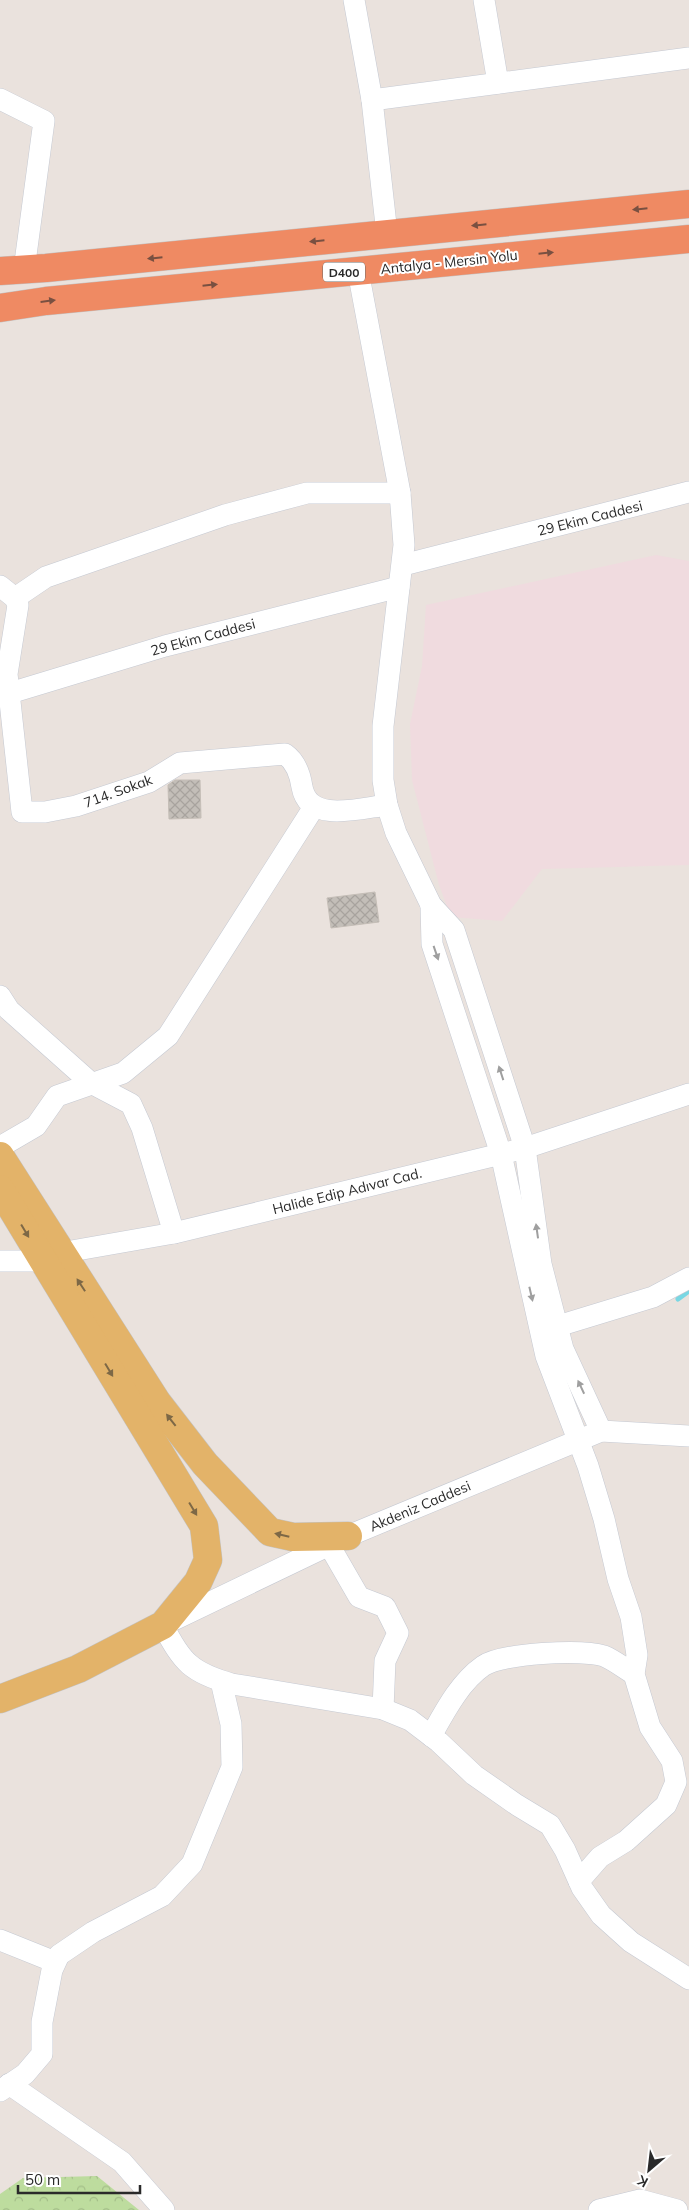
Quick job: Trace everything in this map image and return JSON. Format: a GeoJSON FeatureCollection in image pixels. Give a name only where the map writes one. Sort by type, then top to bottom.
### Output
{"type":"FeatureCollection","features":[{"type":"Feature","properties":{"kind":"highway"},"geometry":{"type":"LineString","coordinates":[[12,270],[689,204]]}},
{"type":"Feature","properties":{"kind":"highway","name":"Antalya - Mersin Yolu"},"geometry":{"type":"LineString","coordinates":[[0,308],[46,301],[689,238]]}},
{"type":"Feature","properties":{"kind":"main road"},"geometry":{"type":"LineString","coordinates":[[0,1156],[52,1257],[204,1526],[208,1560],[198,1582],[163,1625],[78,1669],[0,1699]]}},
{"type":"Feature","properties":{"kind":"main road"},"geometry":{"type":"LineString","coordinates":[[0,1189],[52,1257],[157,1402],[205,1464],[253,1516],[270,1532],[293,1537],[339,1540]]}},
{"type":"Feature","properties":{"kind":"street"},"geometry":{"type":"LineString","coordinates":[[354,0],[372,100],[387,234]]}},
{"type":"Feature","properties":{"kind":"street"},"geometry":{"type":"LineString","coordinates":[[484,0],[498,83]]}},
{"type":"Feature","properties":{"kind":"street"},"geometry":{"type":"LineString","coordinates":[[372,100],[689,58]]}},
{"type":"Feature","properties":{"kind":"street"},"geometry":{"type":"LineString","coordinates":[[0,99],[44,121],[12,270]]}},
{"type":"Feature","properties":{"kind":"street"},"geometry":{"type":"LineString","coordinates":[[358,271],[400,493],[404,545],[383,726],[383,780],[387,805],[396,833],[431,905],[454,930],[525,1148],[541,1264],[564,1349],[601,1431]]}},
{"type":"Feature","properties":{"kind":"street","name":"29 Ekim Caddesi"},"geometry":{"type":"LineString","coordinates":[[403,565],[689,492]]}},
{"type":"Feature","properties":{"kind":"street"},"geometry":{"type":"LineString","coordinates":[[5,698],[18,605],[8,592],[225,515],[307,493],[400,493]]}},
{"type":"Feature","properties":{"kind":"street","name":"29 Ekim Caddesi"},"geometry":{"type":"LineString","coordinates":[[5,698],[165,646],[399,587]]}},
{"type":"Feature","properties":{"kind":"street","name":"714. Sokak"},"geometry":{"type":"LineString","coordinates":[[5,698],[22,812],[45,812],[76,806],[149,782],[180,763],[284,754],[293,760],[300,775],[304,797],[314,807]]}},
{"type":"Feature","properties":{"kind":"street"},"geometry":{"type":"LineString","coordinates":[[0,1147],[36,1126],[57,1096],[123,1073],[168,1036],[314,807],[329,812],[387,805]]}},
{"type":"Feature","properties":{"kind":"street"},"geometry":{"type":"LineString","coordinates":[[431,905],[432,944],[501,1154],[546,1356],[590,1475],[604,1520],[618,1579],[631,1617],[637,1655],[634,1674],[650,1727],[672,1761],[676,1782],[666,1804],[626,1841],[600,1857],[579,1881]]}},
{"type":"Feature","properties":{"kind":"street"},"geometry":{"type":"LineString","coordinates":[[0,996],[9,1010],[91,1083],[131,1104],[142,1128],[174,1233]]}},
{"type":"Feature","properties":{"kind":"street","name":"Halide Edip Adıvar Cad."},"geometry":{"type":"LineString","coordinates":[[0,1261],[52,1257],[174,1233],[501,1154],[525,1148],[689,1094]]}},
{"type":"Feature","properties":{"kind":"street"},"geometry":{"type":"LineString","coordinates":[[558,1326],[653,1297],[689,1278]]}},
{"type":"Feature","properties":{"kind":"street","name":"Akdeniz Caddesi"},"geometry":{"type":"LineString","coordinates":[[163,1625],[339,1540],[601,1431],[689,1436]]}},
{"type":"Feature","properties":{"kind":"street"},"geometry":{"type":"LineString","coordinates":[[339,1540],[359,1598],[385,1607],[398,1633],[385,1661],[383,1709]]}},
{"type":"Feature","properties":{"kind":"street"},"geometry":{"type":"LineString","coordinates":[[163,1625],[174,1648],[187,1663],[200,1673],[221,1681],[383,1709],[410,1720],[431,1736],[474,1775],[517,1806],[550,1825],[565,1850],[579,1881],[596,1908],[632,1942],[689,1979]]}},
{"type":"Feature","properties":{"kind":"street"},"geometry":{"type":"LineString","coordinates":[[431,1736],[450,1702],[470,1678],[484,1665],[505,1657],[569,1653],[605,1656],[634,1674]]}},
{"type":"Feature","properties":{"kind":"street"},"geometry":{"type":"LineString","coordinates":[[164,2210],[122,2162],[5,2088],[25,2074],[42,2054],[42,2022],[52,1970],[58,1955],[93,1932],[162,1896],[192,1864],[232,1767],[231,1724],[221,1681]]}},
{"type":"Feature","properties":{"kind":"street"},"geometry":{"type":"LineString","coordinates":[[0,1940],[55,1962]]}},
{"type":"Feature","properties":{"kind":"street"},"geometry":{"type":"LineString","coordinates":[[598,2210],[640,2200],[677,2210]]}},
{"type":"Feature","properties":{"kind":"shaded area"},"geometry":{"type":"Polygon","coordinates":[[[656,555],[689,561],[689,865],[542,869],[502,921],[451,917],[439,885],[412,780],[410,724],[422,666],[426,605],[656,555]]]}},
{"type":"Feature","properties":{"kind":"green space"},"geometry":{"type":"Polygon","coordinates":[[[97,2176],[139,2210],[0,2210],[0,2194],[23,2178],[97,2176]]]}},
{"type":"Feature","properties":{"kind":"building"},"geometry":{"type":"Polygon","coordinates":[[[175,780],[200,780],[201,818],[169,819],[168,785],[175,780]]]}},
{"type":"Feature","properties":{"kind":"building"},"geometry":{"type":"Polygon","coordinates":[[[375,892],[379,922],[331,928],[327,898],[375,892]]]}},
{"type":"Feature","properties":{"kind":"waterway"},"geometry":{"type":"LineString","coordinates":[[678,1299],[689,1291]]}}]}
